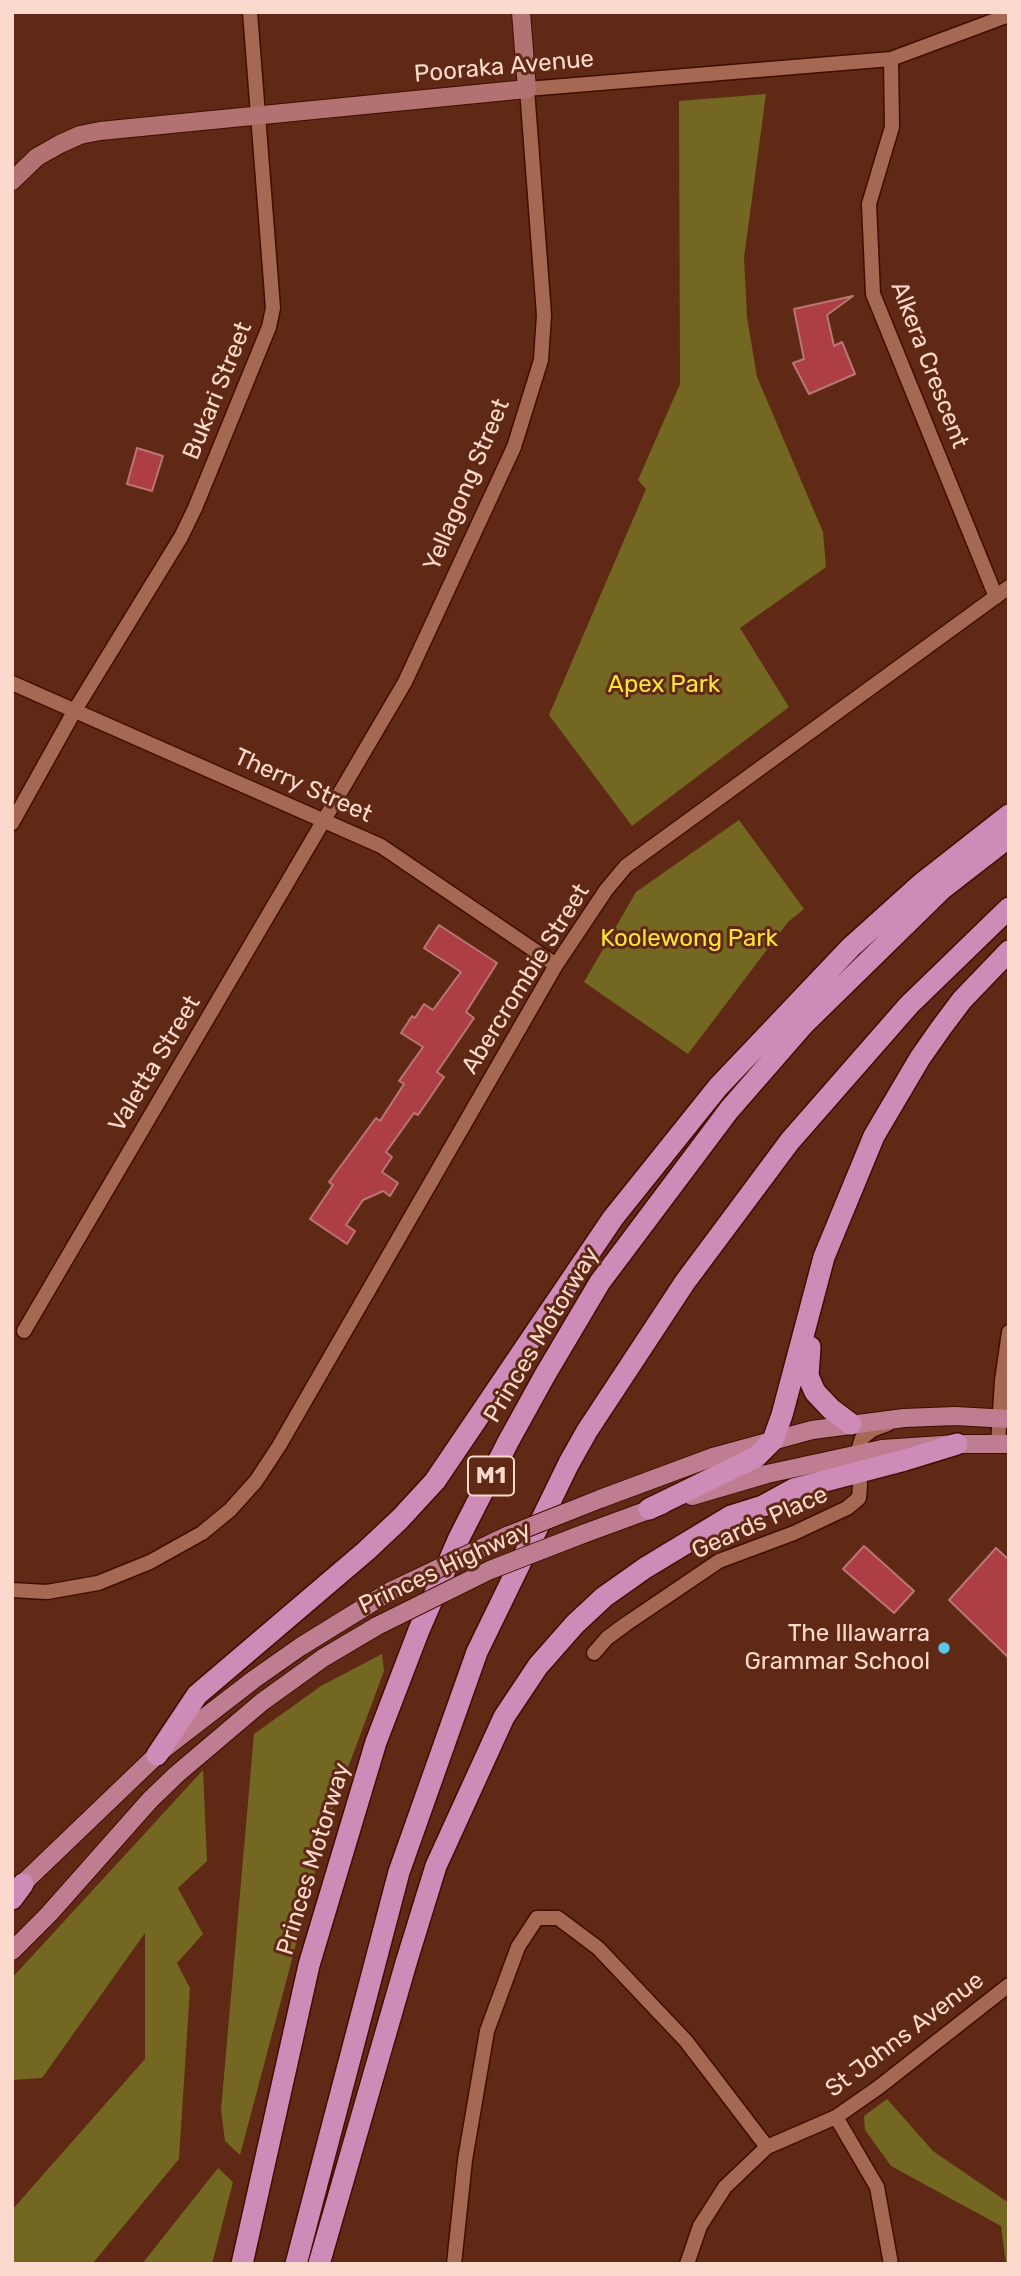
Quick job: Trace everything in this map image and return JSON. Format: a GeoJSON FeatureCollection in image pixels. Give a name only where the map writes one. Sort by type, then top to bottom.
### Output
{"type":"FeatureCollection","features":[{"type":"Feature","properties":{"kind":"highway"},"geometry":{"type":"LineString","coordinates":[[157,1755],[197,1695],[366,1551],[400,1520],[435,1481],[613,1218],[685,1126],[743,1059],[809,989],[881,920],[1009,815]]}},
{"type":"Feature","properties":{"kind":"highway","name":"Princes Motorway"},"geometry":{"type":"LineString","coordinates":[[242,2264],[309,1965],[376,1742],[419,1630],[459,1538],[508,1443],[600,1282],[729,1110],[803,1025],[942,890],[1009,837]]}},
{"type":"Feature","properties":{"kind":"highway","name":"M1"},"geometry":{"type":"LineString","coordinates":[[296,2264],[399,1872],[477,1652],[569,1463],[587,1431],[685,1282],[790,1141],[909,1005],[1009,908]]}},
{"type":"Feature","properties":{"kind":"highway"},"geometry":{"type":"LineString","coordinates":[[649,1509],[756,1457],[773,1440],[786,1403],[824,1257],[874,1136],[920,1058],[962,1000],[1009,951]]}},
{"type":"Feature","properties":{"kind":"highway"},"geometry":{"type":"LineString","coordinates":[[849,1196],[816,1315],[808,1376],[815,1392],[851,1424]]}},
{"type":"Feature","properties":{"kind":"highway"},"geometry":{"type":"LineString","coordinates":[[319,2264],[436,1866],[504,1717],[533,1674],[575,1623],[604,1597],[676,1548],[732,1516],[763,1506],[794,1489],[858,1463],[957,1444]]}},
{"type":"Feature","properties":{"kind":"main road","name":"Princes Highway"},"geometry":{"type":"LineString","coordinates":[[16,1892],[157,1755],[300,1647],[390,1592],[509,1535],[713,1457],[773,1440],[812,1430],[904,1418],[955,1416],[1003,1419]]}},
{"type":"Feature","properties":{"kind":"main road"},"geometry":{"type":"LineString","coordinates":[[957,1444],[1003,1444]]}},
{"type":"Feature","properties":{"kind":"main road","name":"Princes Highway"},"geometry":{"type":"LineString","coordinates":[[12,1951],[177,1774],[262,1702],[323,1658],[376,1626],[490,1570],[649,1509],[767,1474],[858,1463]]}},
{"type":"Feature","properties":{"kind":"street","name":"Bukari Street"},"geometry":{"type":"LineString","coordinates":[[12,823],[75,710],[181,537],[269,327],[273,308],[250,12]]}},
{"type":"Feature","properties":{"kind":"street","name":"Yellagong Street"},"geometry":{"type":"LineString","coordinates":[[325,821],[420,653],[514,447],[541,360],[544,315],[521,12]]}},
{"type":"Feature","properties":{"kind":"street","name":"Pooraka Avenue"},"geometry":{"type":"LineString","coordinates":[[12,181],[37,157],[80,135],[100,131],[527,89],[891,59],[1009,15]]}},
{"type":"Feature","properties":{"kind":"street","name":"Alkera Crescent"},"geometry":{"type":"LineString","coordinates":[[891,59],[892,127],[869,204],[873,294],[996,597]]}},
{"type":"Feature","properties":{"kind":"street","name":"Abercrombie Street"},"geometry":{"type":"LineString","coordinates":[[12,1590],[47,1592],[98,1583],[150,1562],[213,1525],[230,1510],[256,1481],[315,1383],[556,965],[606,890],[626,866],[1009,587]]}},
{"type":"Feature","properties":{"kind":"street","name":"Therry Street"},"geometry":{"type":"LineString","coordinates":[[12,683],[381,846],[556,965]]}},
{"type":"Feature","properties":{"kind":"street","name":"Valetta Street"},"geometry":{"type":"LineString","coordinates":[[24,1331],[325,821]]}},
{"type":"Feature","properties":{"kind":"street"},"geometry":{"type":"LineString","coordinates":[[1003,1444],[1009,1332]]}},
{"type":"Feature","properties":{"kind":"street","name":"Geards Place"},"geometry":{"type":"LineString","coordinates":[[594,1653],[607,1638],[626,1624],[719,1561],[794,1533],[847,1508],[859,1498],[858,1463],[862,1438],[872,1430],[904,1418]]}},
{"type":"Feature","properties":{"kind":"street"},"geometry":{"type":"LineString","coordinates":[[454,2264],[465,2160],[487,2031],[517,1947],[537,1918],[558,1918],[598,1948],[687,2041],[767,2147]]}},
{"type":"Feature","properties":{"kind":"street","name":"St Johns Avenue"},"geometry":{"type":"LineString","coordinates":[[687,2264],[700,2226],[725,2187],[767,2147],[836,2117],[879,2087],[1009,1984]]}},
{"type":"Feature","properties":{"kind":"street"},"geometry":{"type":"LineString","coordinates":[[836,2117],[877,2187],[891,2264]]}},
{"type":"Feature","properties":{"kind":"green space","name":"Apex Park"},"geometry":{"type":"Polygon","coordinates":[[[766,94],[744,258],[747,317],[757,377],[823,532],[826,567],[740,628],[789,707],[632,826],[549,715],[646,489],[638,480],[680,384],[679,101],[766,94]]]}},
{"type":"Feature","properties":{"kind":"green space","name":"Koolewong Park"},"geometry":{"type":"Polygon","coordinates":[[[739,820],[804,909],[788,922],[688,1054],[584,982],[636,892],[739,820]]]}},
{"type":"Feature","properties":{"kind":"green space"},"geometry":{"type":"Polygon","coordinates":[[[382,1654],[384,1671],[330,1816],[240,2155],[225,2141],[221,2110],[254,1734],[321,1686],[382,1654]]]}},
{"type":"Feature","properties":{"kind":"green space"},"geometry":{"type":"Polygon","coordinates":[[[203,1770],[207,1861],[178,1888],[203,1934],[177,1963],[190,1988],[179,2159],[92,2264],[12,2264],[12,2210],[145,2059],[145,1933],[42,2078],[12,2080],[12,1978],[203,1770]]]}},
{"type":"Feature","properties":{"kind":"green space"},"geometry":{"type":"Polygon","coordinates":[[[887,2099],[933,2151],[1009,2203],[1009,2264],[1006,2264],[1001,2226],[891,2166],[865,2130],[864,2116],[887,2099]]]}},
{"type":"Feature","properties":{"kind":"green space"},"geometry":{"type":"Polygon","coordinates":[[[218,2168],[233,2182],[212,2264],[142,2264],[218,2168]]]}},
{"type":"Feature","properties":{"kind":"building"},"geometry":{"type":"Polygon","coordinates":[[[853,296],[827,315],[834,346],[842,342],[855,374],[809,394],[793,363],[804,359],[794,309],[853,296]]]}},
{"type":"Feature","properties":{"kind":"building"},"geometry":{"type":"Polygon","coordinates":[[[137,448],[163,456],[152,491],[127,484],[137,448]]]}},
{"type":"Feature","properties":{"kind":"building"},"geometry":{"type":"Polygon","coordinates":[[[439,925],[497,963],[466,1012],[474,1018],[437,1072],[444,1077],[418,1115],[414,1113],[386,1152],[392,1157],[382,1172],[398,1183],[390,1196],[383,1191],[363,1200],[346,1225],[355,1231],[347,1244],[310,1219],[333,1185],[329,1182],[376,1118],[380,1121],[404,1084],[399,1081],[423,1047],[401,1033],[424,1004],[433,1010],[461,972],[424,948],[439,925]]]}},
{"type":"Feature","properties":{"kind":"building"},"geometry":{"type":"Polygon","coordinates":[[[864,1546],[914,1591],[894,1613],[843,1569],[864,1546]]]}},
{"type":"Feature","properties":{"kind":"building"},"geometry":{"type":"Polygon","coordinates":[[[996,1548],[1009,1560],[1009,1658],[949,1600],[996,1548]]]}},
{"type":"Feature","properties":{"kind":"place","name":"The Illawarra Grammar School"},"geometry":{"type":"Point","coordinates":[944,1648]}}]}
